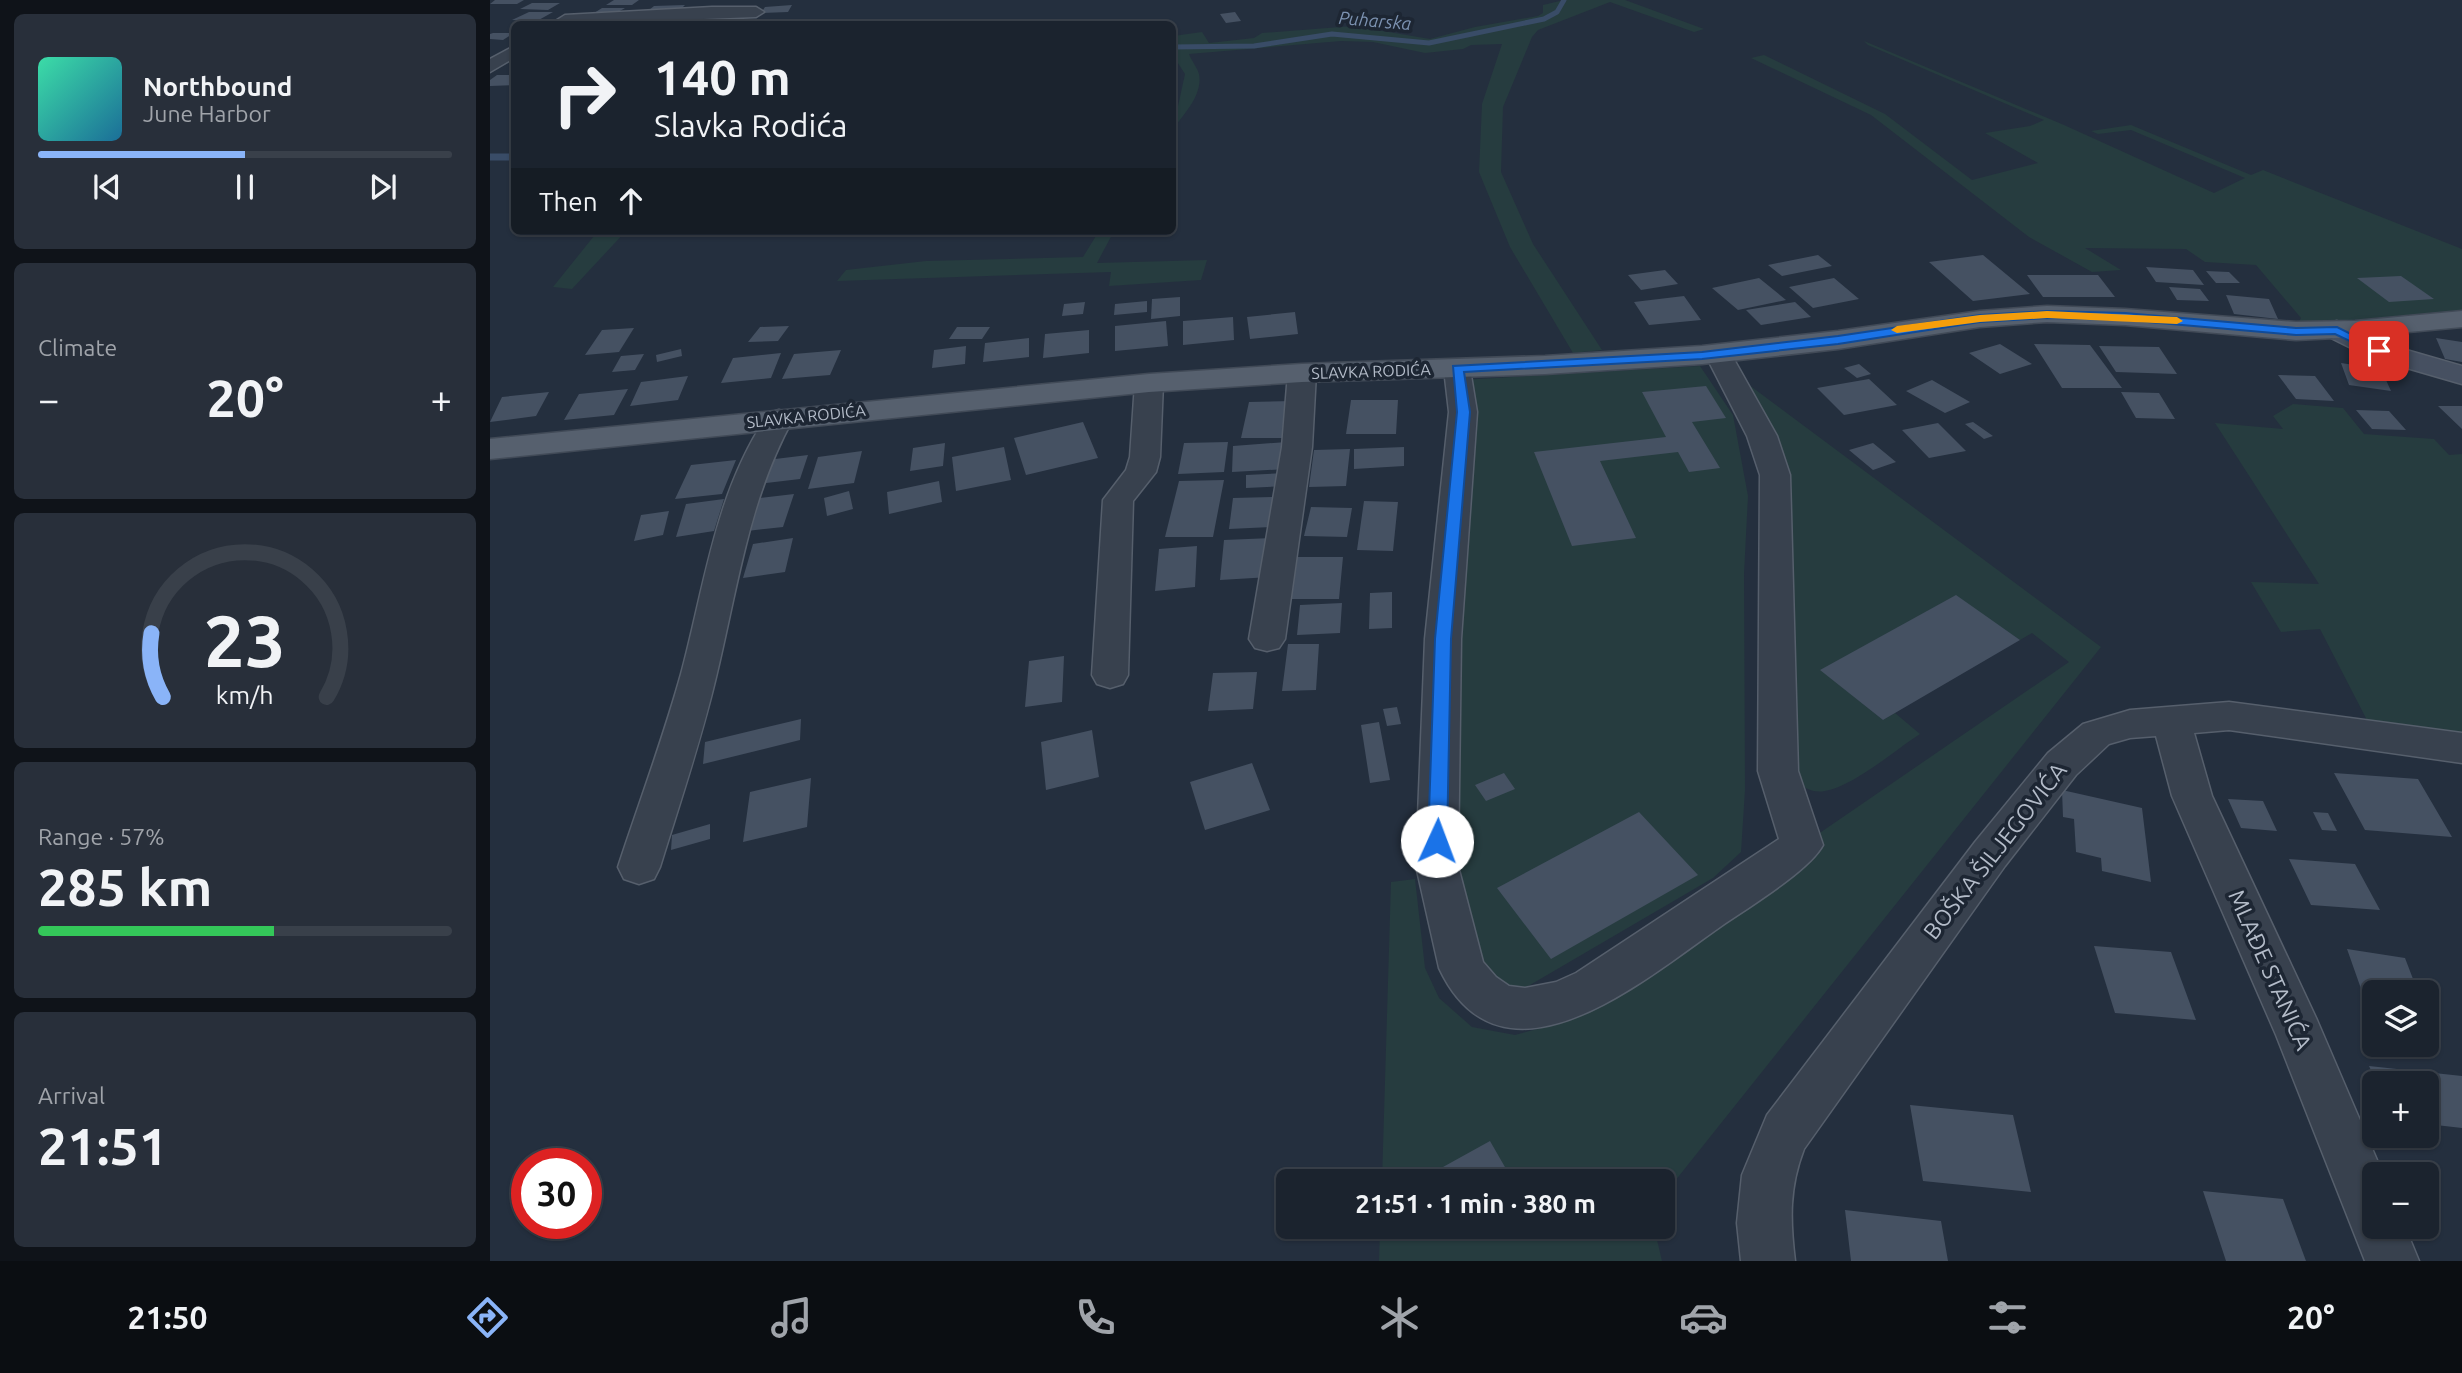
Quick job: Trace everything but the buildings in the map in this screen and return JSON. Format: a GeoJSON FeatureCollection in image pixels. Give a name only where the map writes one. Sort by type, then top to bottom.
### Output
{"type":"FeatureCollection","features":[{"type":"Feature","properties":{"kind":"main road","name":"SLAVKA RODIĆA"},"geometry":{"type":"LineString","coordinates":[[490,449],[1149,383],[1302,373],[1457,369],[1718,354],[1980,319],[2047,314],[2125,317],[2296,331],[2462,319]]}},
{"type":"Feature","properties":{"kind":"main road"},"geometry":{"type":"LineString","coordinates":[[2337,330],[2379,351],[2462,375]]}},
{"type":"Feature","properties":{"kind":"street"},"geometry":{"type":"LineString","coordinates":[[564,21],[600,0]]}},
{"type":"Feature","properties":{"kind":"street"},"geometry":{"type":"LineString","coordinates":[[577,21],[728,11],[756,12]]}},
{"type":"Feature","properties":{"kind":"street"},"geometry":{"type":"LineString","coordinates":[[490,66],[511,53]]}},
{"type":"Feature","properties":{"kind":"street"},"geometry":{"type":"LineString","coordinates":[[1457,369],[1464,412],[1443,639],[1437,866],[1462,968],[1471,983],[1484,997],[1504,1007],[1525,1009],[1560,1003],[1599,982],[1740,891],[1802,845],[1778,771],[1775,475],[1762,436],[1718,354]]}},
{"type":"Feature","properties":{"kind":"street"},"geometry":{"type":"LineString","coordinates":[[1267,639],[1297,447],[1302,373]]}},
{"type":"Feature","properties":{"kind":"street"},"geometry":{"type":"LineString","coordinates":[[1110,675],[1118,500],[1141,472],[1145,457],[1149,383]]}},
{"type":"Feature","properties":{"kind":"street"},"geometry":{"type":"LineString","coordinates":[[639,867],[698,675],[733,523],[763,443],[779,419]]}},
{"type":"Feature","properties":{"kind":"street","name":"BOŠKA ŠILJEGOVIĆA"},"geometry":{"type":"LineString","coordinates":[[1768,1261],[1764,1223],[1768,1175],[1785,1133],[1990,854],[2062,764],[2096,734],[2130,724],[2229,716],[2462,748]]}},
{"type":"Feature","properties":{"kind":"street","name":"MLAĐE STANIĆA"},"geometry":{"type":"LineString","coordinates":[[2171,720],[2192,796],[2300,1035],[2362,1186]]}},
{"type":"Feature","properties":{"kind":"street"},"geometry":{"type":"LineString","coordinates":[[2383,1239],[2392,1261]]}},
{"type":"Feature","properties":{"kind":"green space"},"geometry":{"type":"Polygon","coordinates":[[[1564,0],[1625,0],[1704,29],[1694,32],[1610,2],[1538,30],[1532,37],[1503,107],[1501,172],[1533,244],[1602,350],[1573,353],[1510,247],[1479,172],[1482,104],[1502,44],[1471,45],[1463,49],[1425,53],[1373,42],[1341,41],[1189,54],[1199,74],[1198,89],[1192,104],[1176,125],[1185,74],[1176,60],[1176,36],[1202,32],[1209,43],[1254,38],[1262,33],[1353,26],[1430,39],[1475,27],[1538,16],[1543,13],[1543,5],[1564,0]]]}},
{"type":"Feature","properties":{"kind":"green space"},"geometry":{"type":"Polygon","coordinates":[[[1864,41],[2064,125],[2214,193],[2245,178],[2131,130],[2098,134],[2091,131],[2131,125],[2251,175],[2263,170],[2462,249],[2462,310],[2297,325],[2301,318],[2256,265],[2205,262],[2186,249],[2085,248],[2121,270],[2092,272],[2029,237],[1871,115],[1751,58],[1764,55],[1885,114],[1972,180],[2038,163],[1985,133],[2030,126],[2044,120],[1864,41]]]}},
{"type":"Feature","properties":{"kind":"green space"},"geometry":{"type":"Polygon","coordinates":[[[595,235],[622,235],[572,289],[553,287],[595,235]]]}},
{"type":"Feature","properties":{"kind":"green space"},"geometry":{"type":"Polygon","coordinates":[[[1097,235],[1112,235],[1097,263],[1207,260],[1201,280],[1109,286],[1111,272],[837,281],[846,270],[926,261],[1083,257],[1097,235]]]}},
{"type":"Feature","properties":{"kind":"green space"},"geometry":{"type":"Polygon","coordinates":[[[1700,366],[1733,415],[1748,496],[1744,574],[1745,790],[1741,852],[1713,878],[1523,989],[1481,980],[1451,913],[1461,380],[1700,366]]]}},
{"type":"Feature","properties":{"kind":"green space"},"geometry":{"type":"Polygon","coordinates":[[[1729,370],[2101,647],[1675,1181],[1675,1169],[1382,1169],[1391,882],[1415,879],[1425,968],[1439,998],[1472,1027],[1515,1035],[1564,1022],[1790,879],[1808,841],[2069,662],[2032,633],[2020,640],[1955,596],[1821,670],[1883,720],[1895,713],[1920,734],[1849,782],[1825,791],[1808,789],[1799,784],[1781,546],[1729,370]]]}},
{"type":"Feature","properties":{"kind":"green space"},"geometry":{"type":"Polygon","coordinates":[[[2293,404],[2343,408],[2364,434],[2434,439],[2449,455],[2462,454],[2462,741],[2370,726],[2320,629],[2281,632],[2251,582],[2319,584],[2215,423],[2283,429],[2273,416],[2293,404]]]}},
{"type":"Feature","properties":{"kind":"green space"},"geometry":{"type":"Polygon","coordinates":[[[1380,1239],[1657,1239],[1662,1261],[1379,1261],[1380,1239]]]}},
{"type":"Feature","properties":{"kind":"waterway","name":"Puharska"},"geometry":{"type":"LineString","coordinates":[[1176,47],[1254,46],[1332,34],[1429,43],[1544,19],[1557,12],[1564,0]]}},
{"type":"Feature","properties":{"kind":"waterway","name":"Puharska"},"geometry":{"type":"LineString","coordinates":[[490,157],[511,157]]}},
{"type":"Feature","properties":{"kind":"slow traffic"},"geometry":{"type":"LineString","coordinates":[[1897,330],[1980,319],[2047,314],[2177,321]]}},
{"type":"Feature","properties":{"kind":"route"},"geometry":{"type":"LineString","coordinates":[[1437,841],[1443,639],[1464,412],[1457,369],[1702,355],[1838,340],[1980,319],[2047,314],[2125,317],[2296,331],[2337,330],[2379,351]]}}]}
